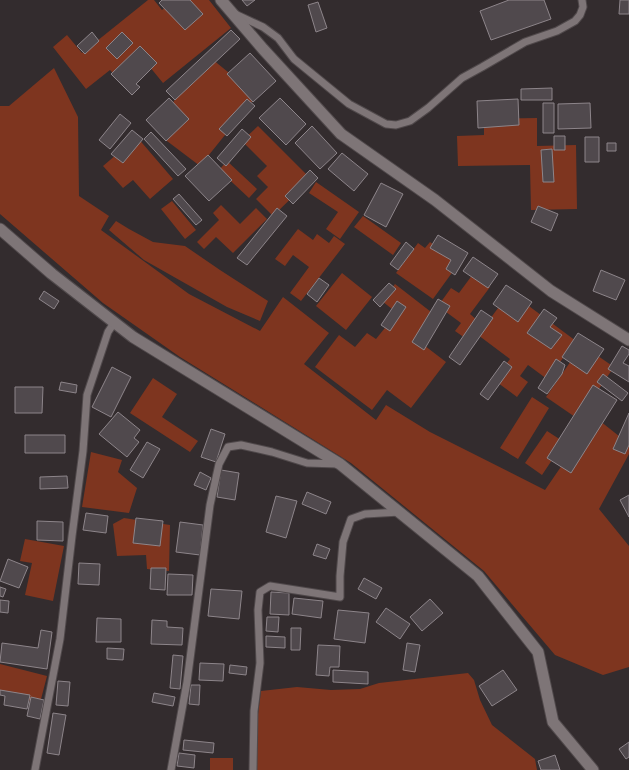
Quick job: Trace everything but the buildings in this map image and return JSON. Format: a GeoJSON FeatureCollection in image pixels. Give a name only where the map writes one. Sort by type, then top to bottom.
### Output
{"type":"FeatureCollection","features":[{"type":"Feature","properties":{"kind":"street"},"geometry":{"type":"LineString","coordinates":[[221,0],[263,49],[342,134],[435,200],[551,291],[629,340]]}},
{"type":"Feature","properties":{"kind":"street"},"geometry":{"type":"LineString","coordinates":[[0,229],[52,274],[133,337],[340,464],[478,576],[538,652],[553,722],[594,770]]}},
{"type":"Feature","properties":{"kind":"lane"},"geometry":{"type":"LineString","coordinates":[[233,13],[263,27],[278,38],[294,59],[349,104],[386,124],[396,125],[410,120],[428,108],[462,78],[525,42],[557,31],[575,21],[580,15],[583,7],[582,0]]}},
{"type":"Feature","properties":{"kind":"lane"},"geometry":{"type":"LineString","coordinates":[[35,770],[60,639],[83,451],[87,395],[108,332],[114,323]]}},
{"type":"Feature","properties":{"kind":"lane"},"geometry":{"type":"LineString","coordinates":[[171,770],[187,682],[210,505],[219,464],[228,447],[241,446],[272,452],[307,463],[340,464]]}},
{"type":"Feature","properties":{"kind":"lane"},"geometry":{"type":"LineString","coordinates":[[253,770],[254,711],[260,663],[258,610],[260,592],[270,586],[340,597],[343,542],[351,519],[365,514],[400,512]]}},
{"type":"Feature","properties":{"kind":"shaded area"},"geometry":{"type":"Polygon","coordinates":[[[148,0],[154,0],[162,10],[174,0],[209,0],[231,28],[163,83],[140,55],[115,75],[110,70],[86,89],[53,47],[67,35],[82,53],[148,0]]]}},
{"type":"Feature","properties":{"kind":"shaded area"},"geometry":{"type":"Polygon","coordinates":[[[212,59],[239,81],[254,99],[200,166],[163,138],[170,108],[182,87],[212,59]]]}},
{"type":"Feature","properties":{"kind":"shaded area"},"geometry":{"type":"Polygon","coordinates":[[[54,68],[78,117],[79,196],[109,216],[101,230],[189,294],[260,331],[283,297],[329,333],[304,364],[376,420],[386,405],[430,432],[545,490],[595,417],[629,444],[629,454],[599,509],[629,546],[629,667],[603,675],[555,655],[484,571],[351,463],[180,357],[103,303],[0,214],[0,106],[9,106],[54,68]]]}},
{"type":"Feature","properties":{"kind":"shaded area"},"geometry":{"type":"Polygon","coordinates":[[[537,118],[537,146],[576,145],[577,209],[531,210],[530,165],[458,166],[457,136],[484,135],[484,119],[537,118]]]}},
{"type":"Feature","properties":{"kind":"shaded area"},"geometry":{"type":"Polygon","coordinates":[[[258,126],[311,179],[273,216],[256,199],[268,187],[257,176],[267,166],[242,141],[258,126]]]}},
{"type":"Feature","properties":{"kind":"shaded area"},"geometry":{"type":"Polygon","coordinates":[[[137,137],[173,179],[150,199],[133,180],[123,188],[103,166],[137,137]]]}},
{"type":"Feature","properties":{"kind":"shaded area"},"geometry":{"type":"Polygon","coordinates":[[[227,161],[257,189],[249,198],[219,170],[227,161]]]}},
{"type":"Feature","properties":{"kind":"shaded area"},"geometry":{"type":"Polygon","coordinates":[[[316,182],[359,212],[340,239],[326,229],[338,212],[309,193],[316,182]]]}},
{"type":"Feature","properties":{"kind":"shaded area"},"geometry":{"type":"Polygon","coordinates":[[[172,201],[196,230],[185,239],[161,209],[172,201]]]}},
{"type":"Feature","properties":{"kind":"shaded area"},"geometry":{"type":"Polygon","coordinates":[[[221,205],[240,224],[256,208],[267,219],[233,253],[216,237],[204,249],[197,242],[219,220],[213,213],[221,205]]]}},
{"type":"Feature","properties":{"kind":"shaded area"},"geometry":{"type":"Polygon","coordinates":[[[363,216],[401,243],[393,255],[354,227],[363,216]]]}},
{"type":"Feature","properties":{"kind":"shaded area"},"geometry":{"type":"Polygon","coordinates":[[[116,221],[153,242],[185,246],[268,301],[260,321],[227,307],[144,260],[109,230],[116,221]]]}},
{"type":"Feature","properties":{"kind":"shaded area"},"geometry":{"type":"Polygon","coordinates":[[[298,229],[313,240],[317,234],[329,243],[334,236],[345,244],[301,301],[290,293],[309,267],[293,255],[285,266],[275,259],[298,229]]]}},
{"type":"Feature","properties":{"kind":"shaded area"},"geometry":{"type":"Polygon","coordinates":[[[430,242],[459,263],[433,299],[396,273],[418,243],[425,248],[430,242]]]}},
{"type":"Feature","properties":{"kind":"shaded area"},"geometry":{"type":"Polygon","coordinates":[[[342,273],[372,297],[346,330],[316,306],[342,273]]]}},
{"type":"Feature","properties":{"kind":"shaded area"},"geometry":{"type":"Polygon","coordinates":[[[473,274],[490,287],[470,314],[478,321],[465,338],[455,331],[461,323],[438,306],[451,288],[459,293],[473,274]]]}},
{"type":"Feature","properties":{"kind":"shaded area"},"geometry":{"type":"Polygon","coordinates":[[[395,284],[435,315],[416,339],[446,362],[411,408],[387,390],[372,410],[315,367],[339,335],[355,347],[367,333],[376,339],[397,313],[382,301],[395,284]]]}},
{"type":"Feature","properties":{"kind":"shaded area"},"geometry":{"type":"Polygon","coordinates":[[[510,292],[576,341],[547,379],[528,365],[520,376],[528,382],[517,397],[494,380],[510,359],[478,335],[510,292]]]}},
{"type":"Feature","properties":{"kind":"shaded area"},"geometry":{"type":"Polygon","coordinates":[[[582,345],[614,367],[578,419],[546,397],[582,345]]]}},
{"type":"Feature","properties":{"kind":"shaded area"},"geometry":{"type":"Polygon","coordinates":[[[153,378],[177,394],[162,417],[198,441],[190,452],[130,413],[153,378]]]}},
{"type":"Feature","properties":{"kind":"shaded area"},"geometry":{"type":"Polygon","coordinates":[[[532,397],[549,408],[518,459],[500,448],[532,397]]]}},
{"type":"Feature","properties":{"kind":"shaded area"},"geometry":{"type":"Polygon","coordinates":[[[547,431],[564,442],[542,475],[525,463],[547,431]]]}},
{"type":"Feature","properties":{"kind":"shaded area"},"geometry":{"type":"Polygon","coordinates":[[[91,452],[122,460],[118,472],[137,488],[129,513],[82,507],[91,452]]]}},
{"type":"Feature","properties":{"kind":"shaded area"},"geometry":{"type":"Polygon","coordinates":[[[124,518],[170,525],[169,571],[147,569],[146,555],[117,556],[113,524],[124,518]]]}},
{"type":"Feature","properties":{"kind":"shaded area"},"geometry":{"type":"Polygon","coordinates":[[[25,539],[64,546],[53,601],[25,595],[32,563],[20,561],[25,539]]]}},
{"type":"Feature","properties":{"kind":"shaded area"},"geometry":{"type":"Polygon","coordinates":[[[0,664],[47,676],[40,703],[0,693],[0,664]]]}},
{"type":"Feature","properties":{"kind":"shaded area"},"geometry":{"type":"Polygon","coordinates":[[[468,673],[474,680],[480,700],[492,725],[535,759],[537,770],[256,770],[258,714],[261,691],[297,687],[331,690],[360,689],[379,683],[468,673]]]}},
{"type":"Feature","properties":{"kind":"shaded area"},"geometry":{"type":"Polygon","coordinates":[[[210,758],[233,758],[233,770],[210,770],[210,758]]]}}]}
